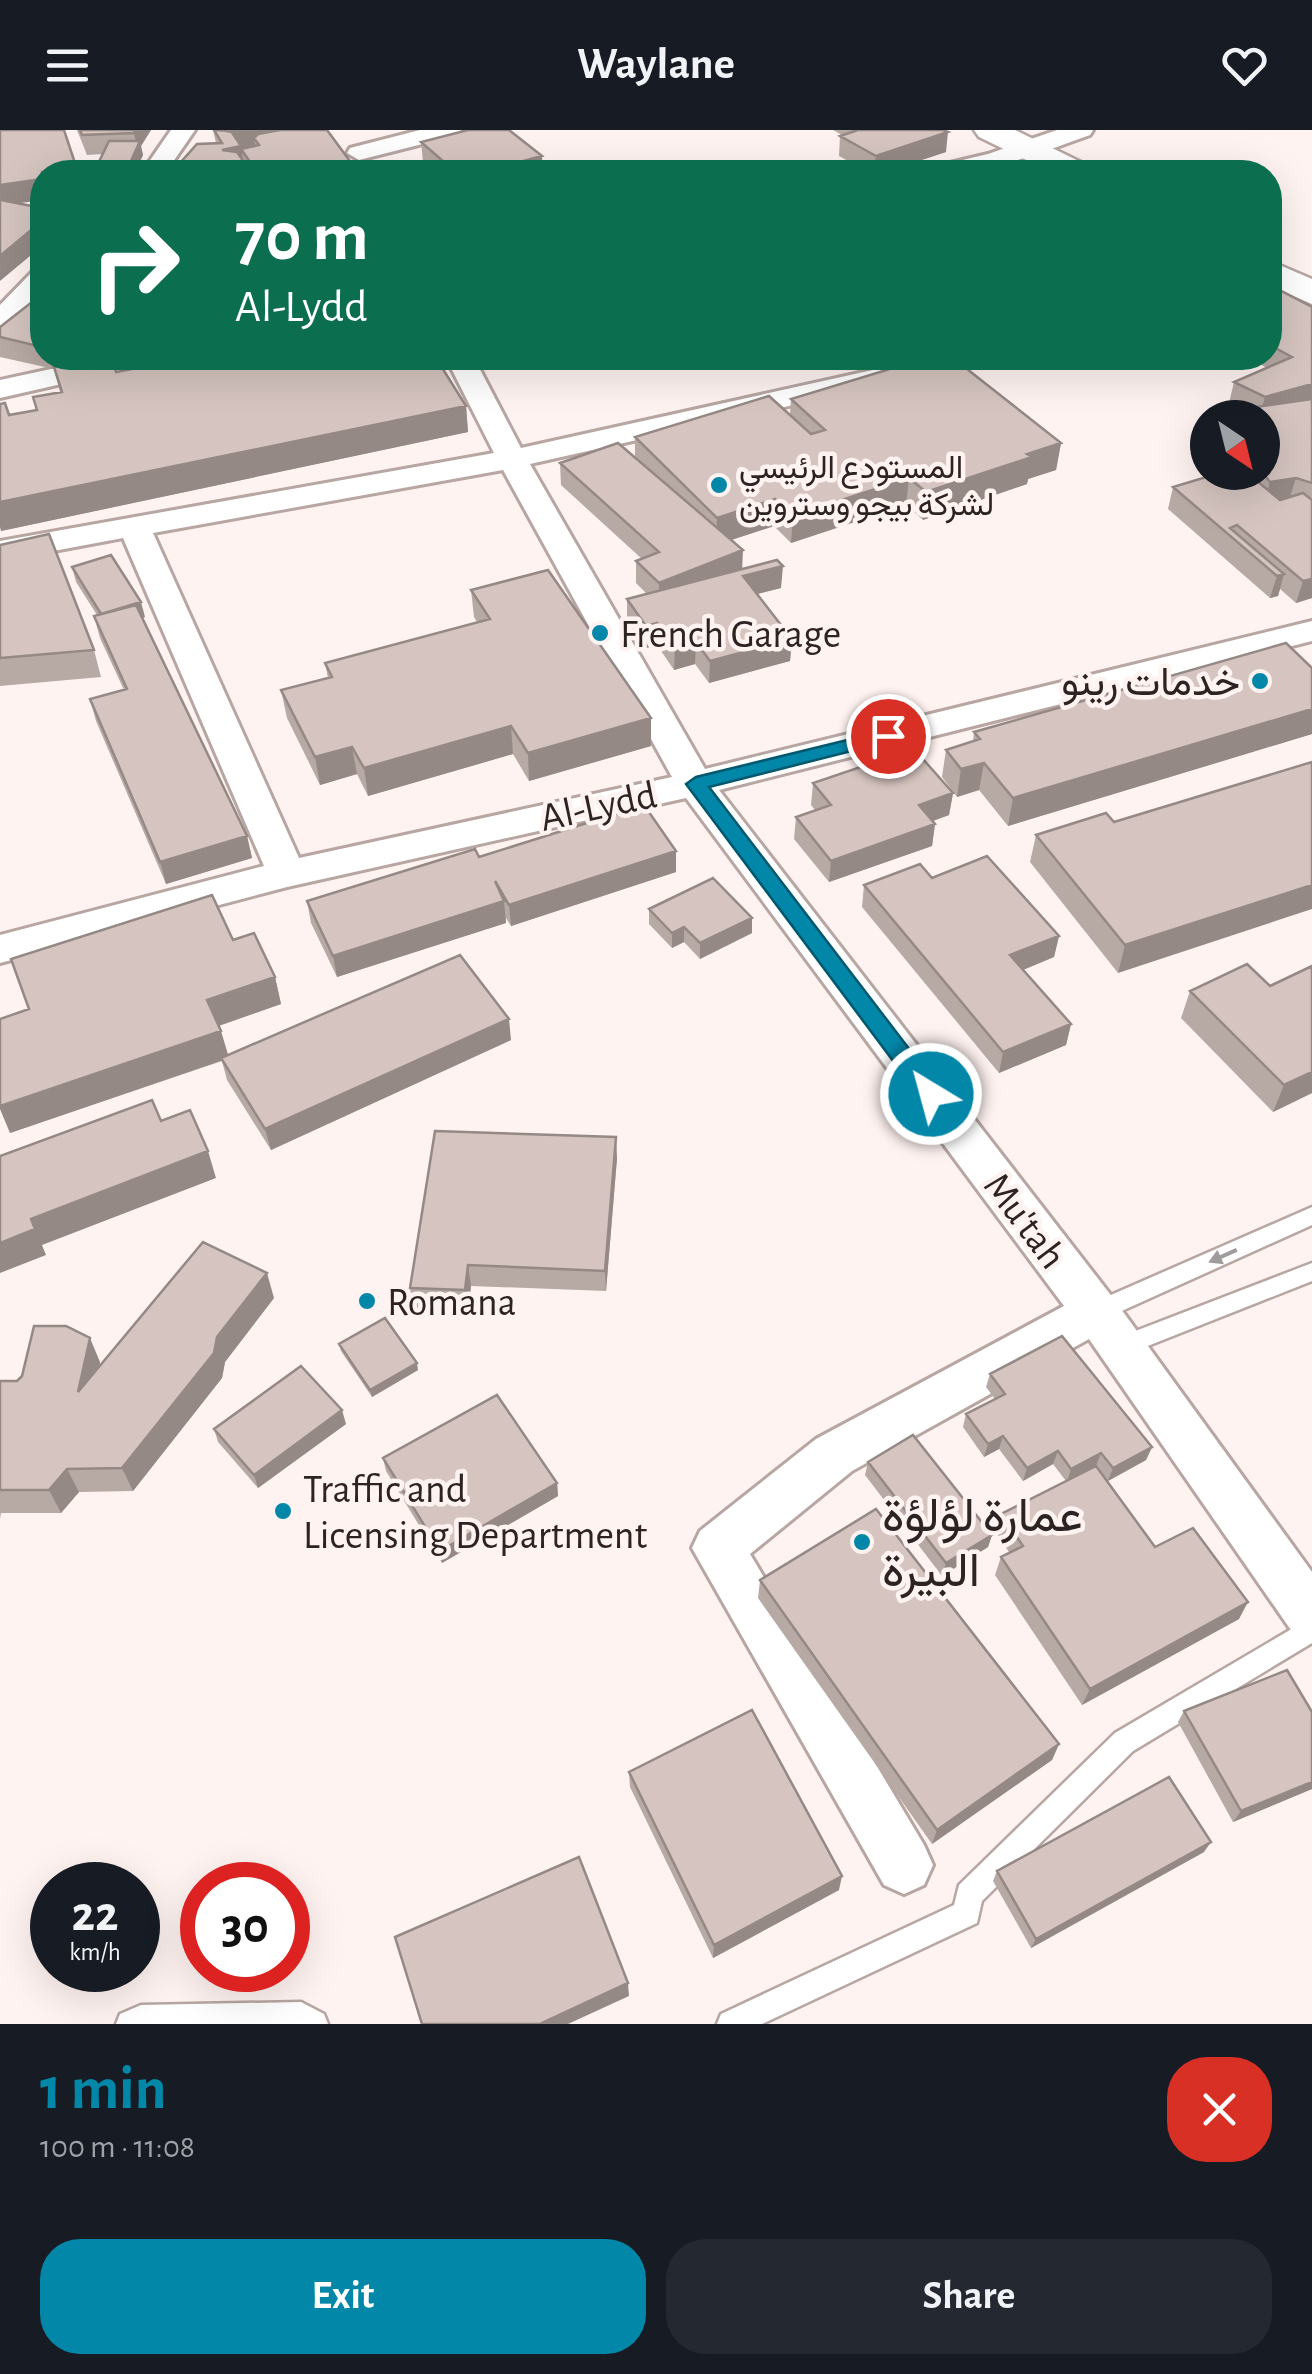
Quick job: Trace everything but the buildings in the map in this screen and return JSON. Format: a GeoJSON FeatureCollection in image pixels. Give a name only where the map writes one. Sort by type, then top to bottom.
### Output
{"type":"FeatureCollection","features":[{"type":"Feature","properties":{"kind":"main road"},"geometry":{"type":"LineString","coordinates":[[952,138],[1033,160]]}},
{"type":"Feature","properties":{"kind":"main road"},"geometry":{"type":"LineString","coordinates":[[1282,283],[1312,292]]}},
{"type":"Feature","properties":{"kind":"main road"},"geometry":{"type":"LineString","coordinates":[[1282,291],[1312,322]]}},
{"type":"Feature","properties":{"kind":"street"},"geometry":{"type":"LineString","coordinates":[[162,160],[183,130]]}},
{"type":"Feature","properties":{"kind":"street"},"geometry":{"type":"LineString","coordinates":[[345,130],[362,160]]}},
{"type":"Feature","properties":{"kind":"street"},"geometry":{"type":"LineString","coordinates":[[372,160],[448,130]]}},
{"type":"Feature","properties":{"kind":"street"},"geometry":{"type":"LineString","coordinates":[[984,160],[1081,130]]}},
{"type":"Feature","properties":{"kind":"street"},"geometry":{"type":"LineString","coordinates":[[0,320],[30,290]]}},
{"type":"Feature","properties":{"kind":"street"},"geometry":{"type":"LineString","coordinates":[[0,389],[85,370]]}},
{"type":"Feature","properties":{"kind":"street","name":"Mu'tah"},"geometry":{"type":"LineString","coordinates":[[466,370],[696,784],[1108,1330],[1312,1615]]}},
{"type":"Feature","properties":{"kind":"street"},"geometry":{"type":"LineString","coordinates":[[0,551],[512,458],[909,370]]}},
{"type":"Feature","properties":{"kind":"street"},"geometry":{"type":"LineString","coordinates":[[135,529],[287,874]]}},
{"type":"Feature","properties":{"kind":"street","name":"Al-Lydd"},"geometry":{"type":"LineString","coordinates":[[0,949],[287,874],[696,784],[1312,631]]}},
{"type":"Feature","properties":{"kind":"street"},"geometry":{"type":"LineString","coordinates":[[904,1864],[718,1548],[834,1455],[1108,1330]]}},
{"type":"Feature","properties":{"kind":"lane"},"geometry":{"type":"LineString","coordinates":[[1108,1330],[1312,1216]]}},
{"type":"Feature","properties":{"kind":"lane"},"geometry":{"type":"LineString","coordinates":[[1108,1330],[1312,1272]]}},
{"type":"Feature","properties":{"kind":"lane"},"geometry":{"type":"LineString","coordinates":[[730,2024],[967,1913],[969,1895],[1124,1742],[1312,1630]]}},
{"type":"Feature","properties":{"kind":"lane"},"geometry":{"type":"LineString","coordinates":[[130,2024],[141,2019],[301,2016],[314,2024]]}},
{"type":"Feature","properties":{"kind":"place","name":"المستودع الرئيسي لشركة بيجو وستروين"},"geometry":{"type":"Point","coordinates":[719,485]}},
{"type":"Feature","properties":{"kind":"place","name":"French Garage"},"geometry":{"type":"Point","coordinates":[600,633]}},
{"type":"Feature","properties":{"kind":"place","name":"خدمات رينو"},"geometry":{"type":"Point","coordinates":[1260,681]}},
{"type":"Feature","properties":{"kind":"place","name":"Romana"},"geometry":{"type":"Point","coordinates":[367,1301]}},
{"type":"Feature","properties":{"kind":"place","name":"Traffic and Licensing Department"},"geometry":{"type":"Point","coordinates":[283,1511]}},
{"type":"Feature","properties":{"kind":"place","name":"عمارة لؤلؤة البيرة"},"geometry":{"type":"Point","coordinates":[862,1542]}},
{"type":"Feature","properties":{"kind":"route"},"geometry":{"type":"LineString","coordinates":[[888,736],[696,784],[931,1094]]}}]}
